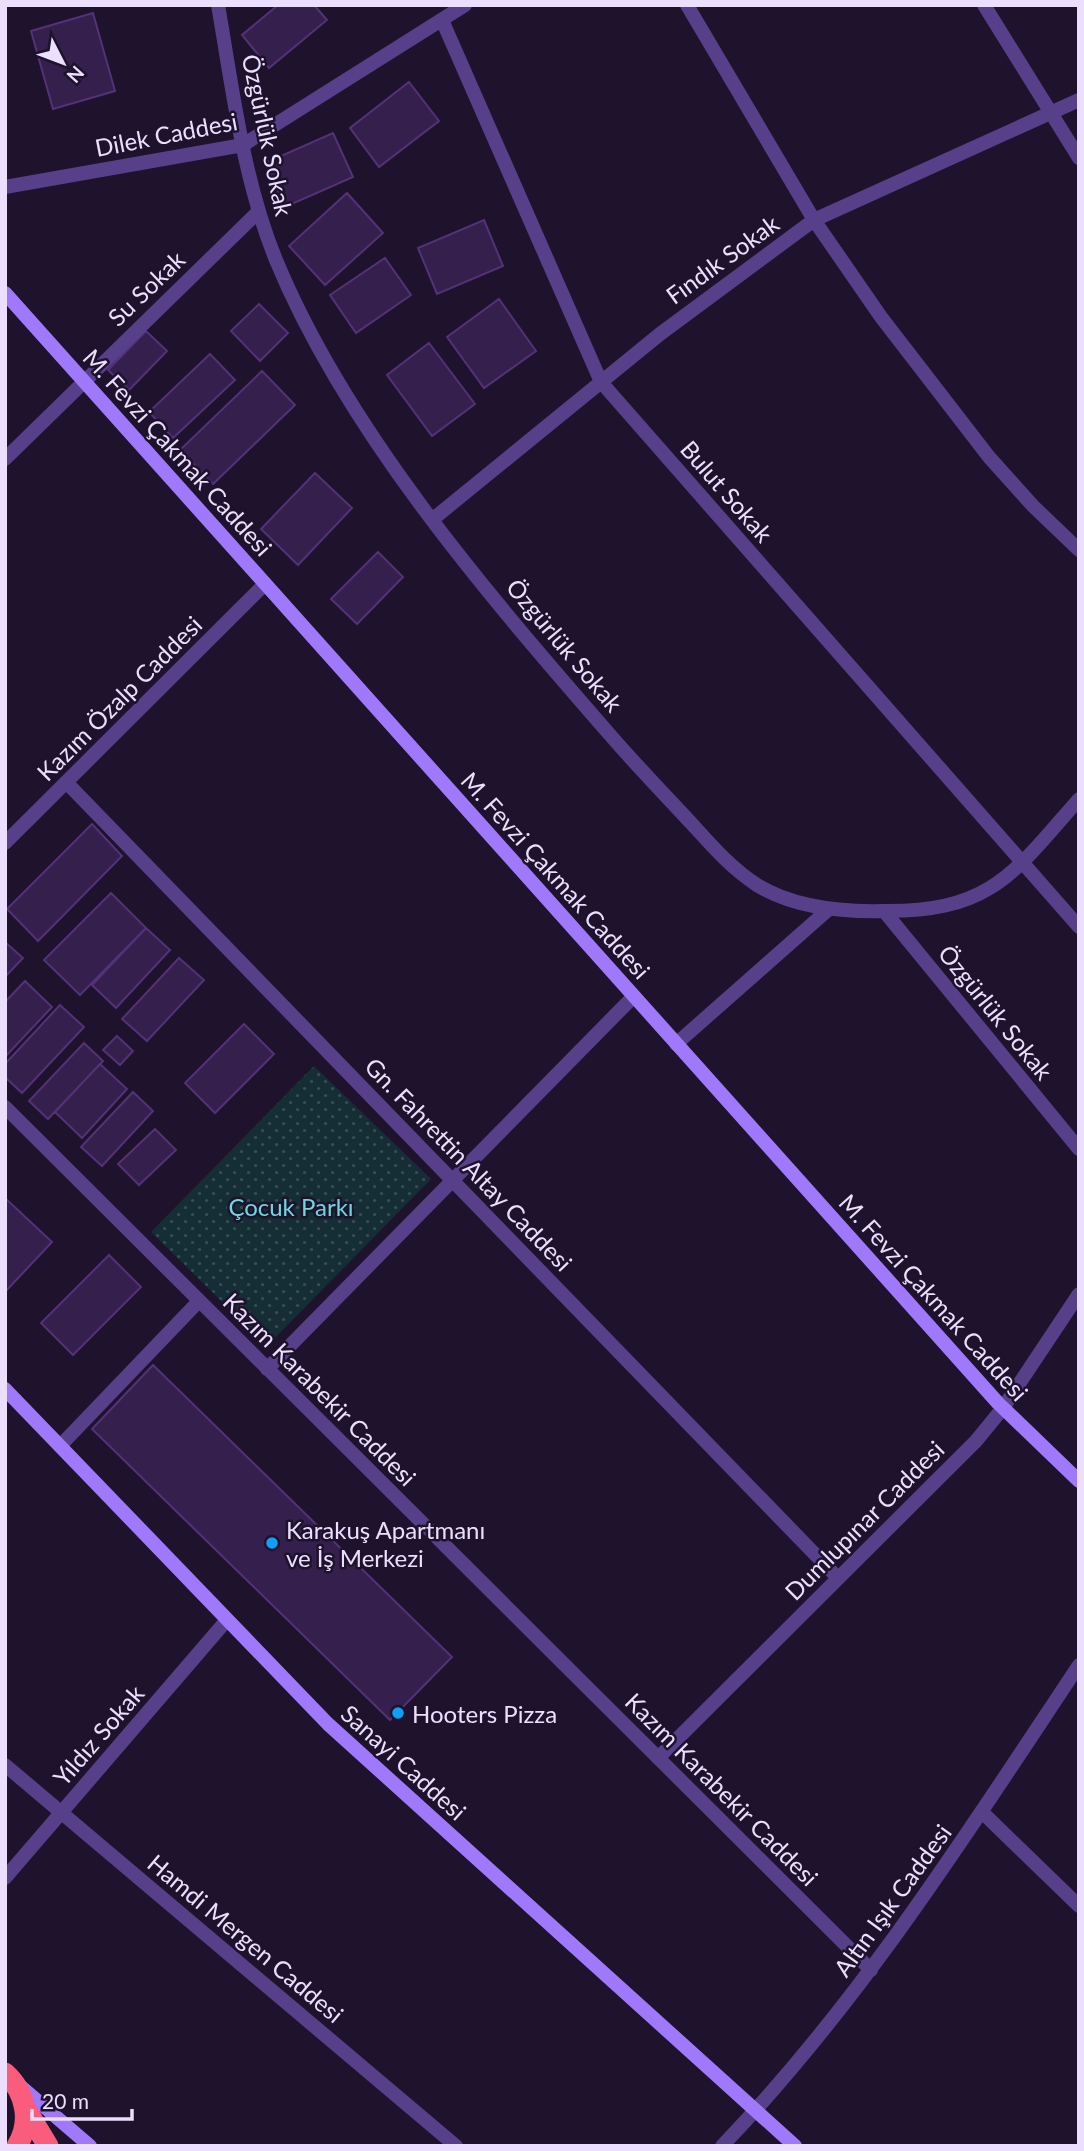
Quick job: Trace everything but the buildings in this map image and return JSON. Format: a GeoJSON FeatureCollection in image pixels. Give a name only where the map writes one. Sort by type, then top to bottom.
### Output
{"type":"FeatureCollection","features":[{"type":"Feature","properties":{"kind":"highway"},"geometry":{"type":"LineString","coordinates":[[9,2077],[48,2146]]}},
{"type":"Feature","properties":{"kind":"highway"},"geometry":{"type":"LineString","coordinates":[[17,2146],[22,2137],[24,2106]]}},
{"type":"Feature","properties":{"kind":"street","name":"Özgürlük Sokak"},"geometry":{"type":"LineString","coordinates":[[218,5],[243,145],[259,211],[292,296],[356,408],[433,519],[558,675],[720,854],[744,876],[773,894],[829,909],[884,911],[1079,1149]]}},
{"type":"Feature","properties":{"kind":"street","name":"Dilek Caddesi"},"geometry":{"type":"LineString","coordinates":[[5,187],[243,145],[465,5]]}},
{"type":"Feature","properties":{"kind":"street"},"geometry":{"type":"LineString","coordinates":[[687,5],[814,220],[881,317],[989,457],[1033,506],[1079,550]]}},
{"type":"Feature","properties":{"kind":"street"},"geometry":{"type":"LineString","coordinates":[[984,5],[1049,114],[1079,158]]}},
{"type":"Feature","properties":{"kind":"street","name":"Bulut Sokak"},"geometry":{"type":"LineString","coordinates":[[442,20],[601,382],[1079,927]]}},
{"type":"Feature","properties":{"kind":"street","name":"Fındık Sokak"},"geometry":{"type":"LineString","coordinates":[[433,519],[697,305],[814,220],[1079,100]]}},
{"type":"Feature","properties":{"kind":"street","name":"Su Sokak"},"geometry":{"type":"LineString","coordinates":[[5,459],[259,211]]}},
{"type":"Feature","properties":{"kind":"street","name":"M. Fevzi Çakmak Caddesi"},"geometry":{"type":"LineString","coordinates":[[5,293],[1003,1408],[1079,1481]]}},
{"type":"Feature","properties":{"kind":"street","name":"Kazım Özalp Caddesi"},"geometry":{"type":"LineString","coordinates":[[5,843],[265,584]]}},
{"type":"Feature","properties":{"kind":"street","name":"Gn. Fahrettin Altay Caddesi"},"geometry":{"type":"LineString","coordinates":[[66,782],[838,1578]]}},
{"type":"Feature","properties":{"kind":"street"},"geometry":{"type":"LineString","coordinates":[[884,911],[926,909],[971,898],[1001,883],[1079,799]]}},
{"type":"Feature","properties":{"kind":"street"},"geometry":{"type":"LineString","coordinates":[[676,1044],[829,909]]}},
{"type":"Feature","properties":{"kind":"street"},"geometry":{"type":"LineString","coordinates":[[267,1369],[634,996]]}},
{"type":"Feature","properties":{"kind":"street","name":"Kazım Karabekir Caddesi"},"geometry":{"type":"LineString","coordinates":[[5,1107],[871,1970]]}},
{"type":"Feature","properties":{"kind":"street","name":"Dumlupınar Caddesi"},"geometry":{"type":"LineString","coordinates":[[658,1758],[976,1441],[1003,1408],[1079,1294]]}},
{"type":"Feature","properties":{"kind":"street"},"geometry":{"type":"LineString","coordinates":[[60,1446],[199,1301]]}},
{"type":"Feature","properties":{"kind":"street","name":"Sanayi Caddesi"},"geometry":{"type":"LineString","coordinates":[[5,1389],[328,1724],[795,2146]]}},
{"type":"Feature","properties":{"kind":"street","name":"Yıldız Sokak"},"geometry":{"type":"LineString","coordinates":[[5,1878],[226,1621]]}},
{"type":"Feature","properties":{"kind":"street","name":"Altın Işık Caddesi"},"geometry":{"type":"LineString","coordinates":[[722,2146],[757,2109],[871,1970],[982,1812],[1079,1665]]}},
{"type":"Feature","properties":{"kind":"street","name":"Hamdi Mergen Caddesi"},"geometry":{"type":"LineString","coordinates":[[5,1765],[456,2146]]}},
{"type":"Feature","properties":{"kind":"street"},"geometry":{"type":"LineString","coordinates":[[982,1812],[1079,1906]]}},
{"type":"Feature","properties":{"kind":"street"},"geometry":{"type":"LineString","coordinates":[[9,2077],[90,2146]]}},
{"type":"Feature","properties":{"kind":"green space","name":"Çocuk Parkı"},"geometry":{"type":"Polygon","coordinates":[[[314,1066],[431,1179],[267,1346],[151,1232],[314,1066]]]}},
{"type":"Feature","properties":{"kind":"place","name":"Karakuş Apartmanı ve İş Merkezi"},"geometry":{"type":"Point","coordinates":[272,1543]}},
{"type":"Feature","properties":{"kind":"place","name":"Hooters Pizza"},"geometry":{"type":"Point","coordinates":[398,1713]}}]}
